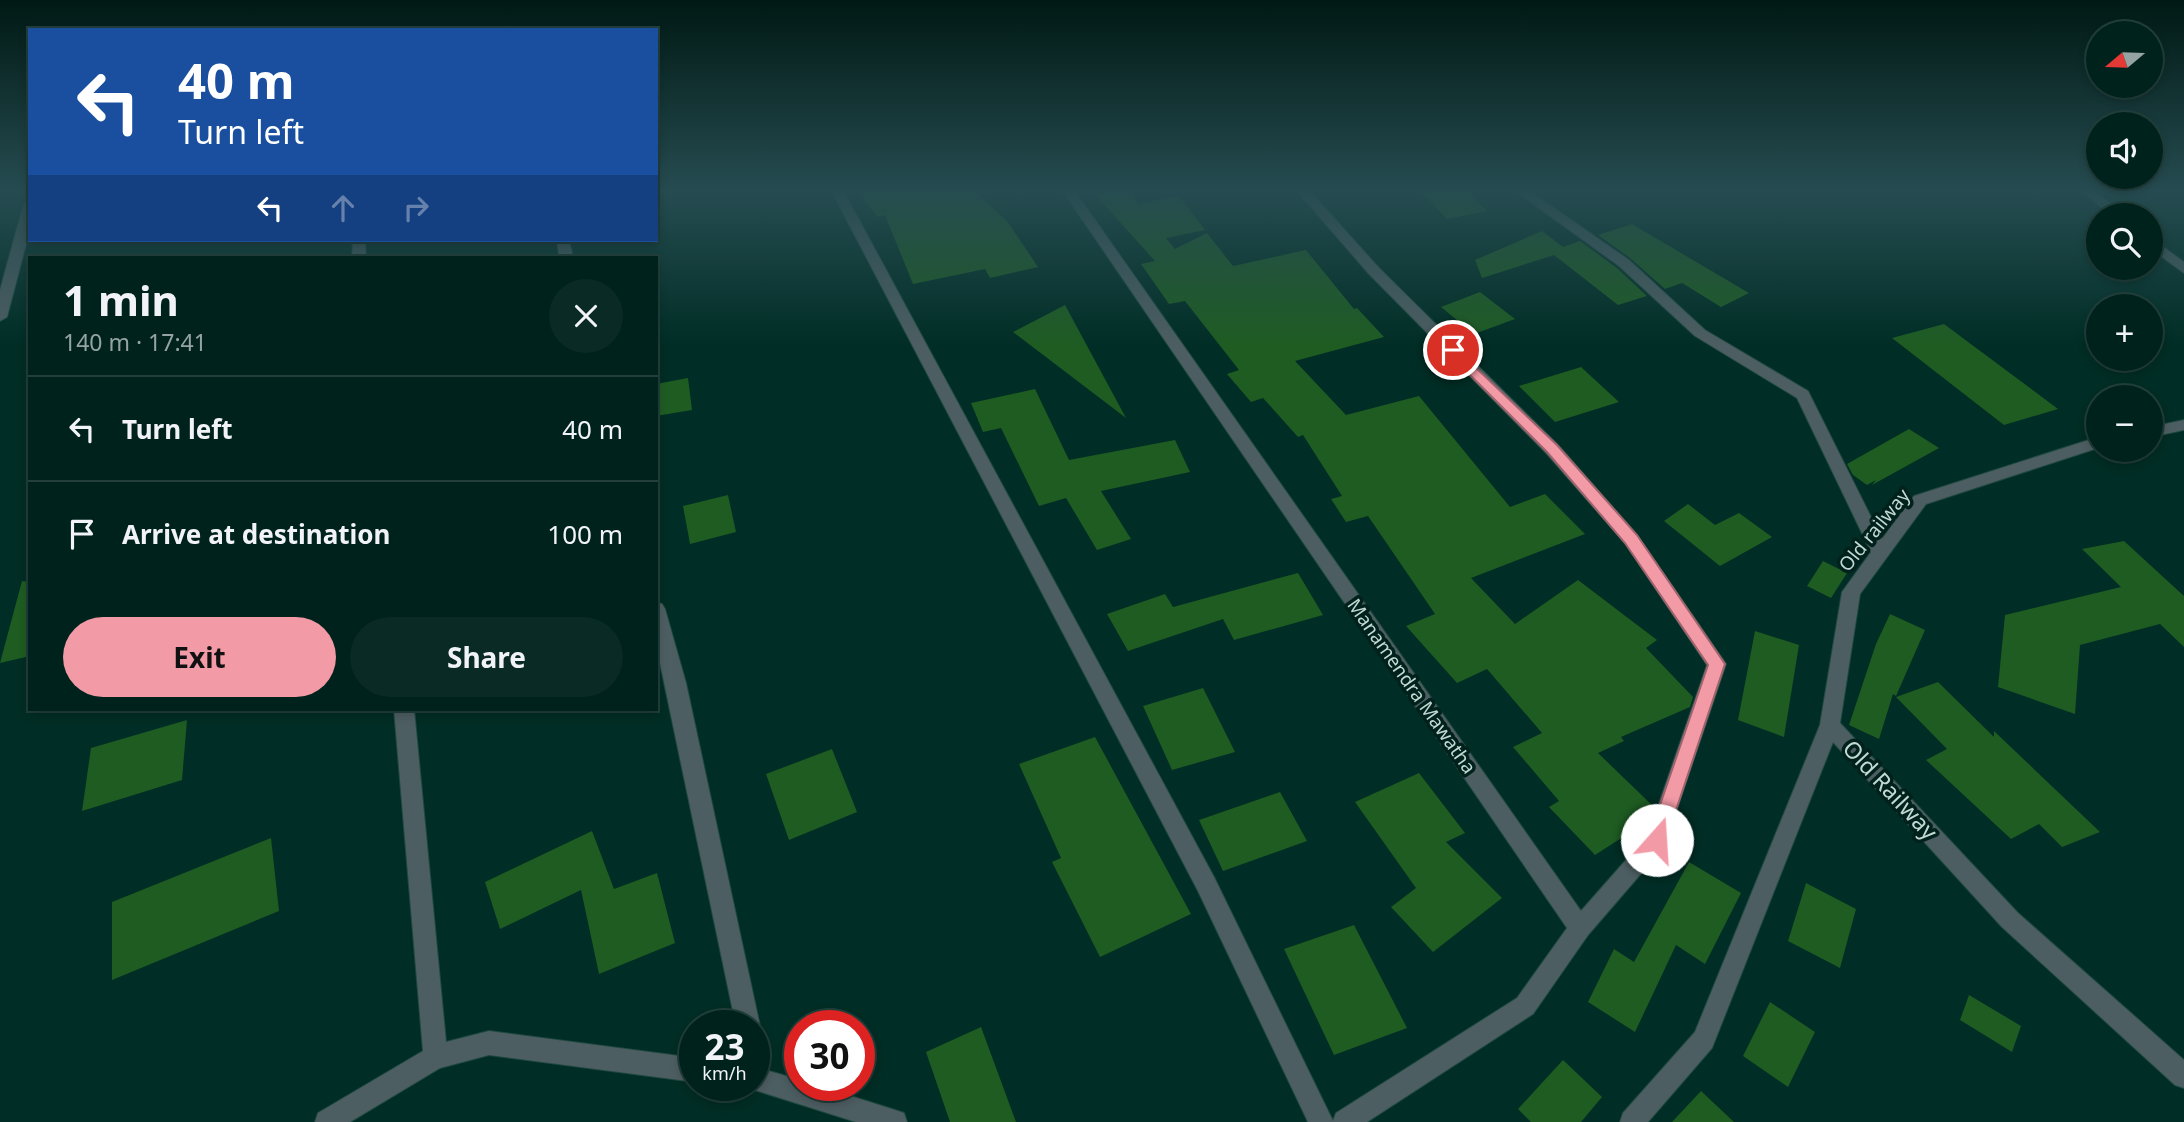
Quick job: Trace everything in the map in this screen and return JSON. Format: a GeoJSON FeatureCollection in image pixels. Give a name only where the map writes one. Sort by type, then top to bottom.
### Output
{"type":"FeatureCollection","features":[{"type":"Feature","properties":{"kind":"street"},"geometry":{"type":"LineString","coordinates":[[0,317],[20,242]]}},
{"type":"Feature","properties":{"kind":"street"},"geometry":{"type":"LineString","coordinates":[[865,242],[1206,884],[1321,1122]]}},
{"type":"Feature","properties":{"kind":"street","name":"Manamendra Mawatha"},"geometry":{"type":"LineString","coordinates":[[1104,242],[1580,928]]}},
{"type":"Feature","properties":{"kind":"street"},"geometry":{"type":"LineString","coordinates":[[1345,1122],[1525,1006],[1580,928],[1657,840],[1717,664],[1631,539],[1552,449],[1349,242]]}},
{"type":"Feature","properties":{"kind":"street"},"geometry":{"type":"LineString","coordinates":[[1595,242],[1624,263],[1700,333],[1803,395],[1880,554]]}},
{"type":"Feature","properties":{"kind":"street"},"geometry":{"type":"LineString","coordinates":[[2163,252],[2184,269]]}},
{"type":"Feature","properties":{"kind":"street"},"geometry":{"type":"LineString","coordinates":[[2163,429],[2184,425]]}},
{"type":"Feature","properties":{"kind":"street","name":"Old railway"},"geometry":{"type":"LineString","coordinates":[[1830,725],[1851,592],[1920,500],[2086,446]]}},
{"type":"Feature","properties":{"kind":"street"},"geometry":{"type":"LineString","coordinates":[[658,616],[676,683],[745,1010]]}},
{"type":"Feature","properties":{"kind":"street"},"geometry":{"type":"LineString","coordinates":[[404,711],[435,1057]]}},
{"type":"Feature","properties":{"kind":"street","name":"Old Railway"},"geometry":{"type":"LineString","coordinates":[[1632,1122],[1704,1040],[1830,725],[2010,920],[2184,1076]]}},
{"type":"Feature","properties":{"kind":"street"},"geometry":{"type":"LineString","coordinates":[[327,1122],[435,1057],[489,1043],[679,1068]]}},
{"type":"Feature","properties":{"kind":"street"},"geometry":{"type":"LineString","coordinates":[[770,1076],[895,1122]]}},
{"type":"Feature","properties":{"kind":"building"},"geometry":{"type":"Polygon","coordinates":[[[896,242],[1021,242],[1038,267],[990,278],[985,269],[913,284],[896,242]]]}},
{"type":"Feature","properties":{"kind":"building"},"geometry":{"type":"Polygon","coordinates":[[[1138,242],[1170,242],[1175,249],[1188,242],[1214,242],[1233,266],[1306,250],[1354,309],[1357,308],[1384,337],[1295,361],[1346,415],[1419,396],[1510,507],[1545,494],[1585,534],[1471,578],[1515,624],[1578,580],[1657,640],[1646,648],[1693,697],[1690,707],[1621,737],[1624,741],[1598,753],[1655,808],[1651,819],[1595,855],[1549,807],[1559,801],[1513,747],[1542,733],[1487,669],[1457,683],[1406,626],[1435,614],[1368,516],[1346,522],[1331,499],[1342,496],[1303,435],[1298,437],[1263,398],[1251,402],[1227,374],[1239,370],[1185,301],[1169,304],[1141,264],[1155,261],[1138,242]]]}},
{"type":"Feature","properties":{"kind":"building"},"geometry":{"type":"Polygon","coordinates":[[[1516,242],[1557,242],[1563,247],[1582,242],[1617,268],[1647,296],[1618,305],[1554,255],[1482,278],[1475,260],[1516,242]]]}},
{"type":"Feature","properties":{"kind":"building"},"geometry":{"type":"Polygon","coordinates":[[[1608,242],[1663,242],[1749,293],[1721,307],[1682,283],[1665,289],[1608,242]]]}},
{"type":"Feature","properties":{"kind":"building"},"geometry":{"type":"Polygon","coordinates":[[[1480,292],[1515,319],[1474,334],[1441,307],[1480,292]]]}},
{"type":"Feature","properties":{"kind":"building"},"geometry":{"type":"Polygon","coordinates":[[[1065,305],[1126,418],[1013,332],[1065,305]]]}},
{"type":"Feature","properties":{"kind":"building"},"geometry":{"type":"Polygon","coordinates":[[[1944,324],[2058,409],[2004,425],[1892,338],[1944,324]]]}},
{"type":"Feature","properties":{"kind":"building"},"geometry":{"type":"Polygon","coordinates":[[[1581,367],[1619,402],[1555,422],[1519,386],[1581,367]]]}},
{"type":"Feature","properties":{"kind":"building"},"geometry":{"type":"Polygon","coordinates":[[[688,378],[692,410],[658,416],[658,384],[688,378]]]}},
{"type":"Feature","properties":{"kind":"building"},"geometry":{"type":"Polygon","coordinates":[[[1035,389],[1069,460],[1175,440],[1190,472],[1101,491],[1131,539],[1097,550],[1066,498],[1039,506],[1001,428],[983,432],[971,403],[1035,389]]]}},
{"type":"Feature","properties":{"kind":"building"},"geometry":{"type":"Polygon","coordinates":[[[1909,429],[1939,448],[1872,485],[1876,480],[1867,485],[1853,475],[1847,464],[1909,429]]]}},
{"type":"Feature","properties":{"kind":"building"},"geometry":{"type":"Polygon","coordinates":[[[728,495],[736,532],[690,544],[683,506],[728,495]]]}},
{"type":"Feature","properties":{"kind":"building"},"geometry":{"type":"Polygon","coordinates":[[[1688,504],[1715,525],[1739,513],[1772,537],[1720,566],[1664,521],[1688,504]]]}},
{"type":"Feature","properties":{"kind":"building"},"geometry":{"type":"Polygon","coordinates":[[[2124,541],[2184,596],[2184,647],[2160,624],[2080,645],[2075,714],[1998,687],[2005,615],[2121,587],[2082,549],[2124,541]]]}},
{"type":"Feature","properties":{"kind":"building"},"geometry":{"type":"Polygon","coordinates":[[[1823,561],[1847,573],[1831,598],[1807,586],[1823,561]]]}},
{"type":"Feature","properties":{"kind":"building"},"geometry":{"type":"Polygon","coordinates":[[[1298,573],[1323,615],[1234,640],[1223,619],[1128,651],[1107,614],[1165,594],[1173,607],[1298,573]]]}},
{"type":"Feature","properties":{"kind":"building"},"geometry":{"type":"Polygon","coordinates":[[[22,581],[28,582],[28,656],[0,663],[22,581]]]}},
{"type":"Feature","properties":{"kind":"building"},"geometry":{"type":"Polygon","coordinates":[[[1890,614],[1925,630],[1896,696],[1893,694],[1879,739],[1849,725],[1876,644],[1890,614]]]}},
{"type":"Feature","properties":{"kind":"building"},"geometry":{"type":"Polygon","coordinates":[[[1755,631],[1799,645],[1784,737],[1738,720],[1755,631]]]}},
{"type":"Feature","properties":{"kind":"building"},"geometry":{"type":"Polygon","coordinates":[[[1938,682],[1994,737],[1994,731],[2100,832],[2062,847],[2039,824],[2011,839],[1926,760],[1947,749],[1896,697],[1938,682]]]}},
{"type":"Feature","properties":{"kind":"building"},"geometry":{"type":"Polygon","coordinates":[[[1203,688],[1235,752],[1172,770],[1143,706],[1203,688]]]}},
{"type":"Feature","properties":{"kind":"building"},"geometry":{"type":"Polygon","coordinates":[[[187,720],[182,780],[82,811],[91,748],[187,720]]]}},
{"type":"Feature","properties":{"kind":"building"},"geometry":{"type":"Polygon","coordinates":[[[1095,737],[1191,914],[1100,957],[1052,862],[1061,858],[1019,764],[1095,737]]]}},
{"type":"Feature","properties":{"kind":"building"},"geometry":{"type":"Polygon","coordinates":[[[832,749],[857,812],[789,840],[766,774],[832,749]]]}},
{"type":"Feature","properties":{"kind":"building"},"geometry":{"type":"Polygon","coordinates":[[[1419,773],[1465,833],[1446,842],[1502,898],[1433,952],[1391,907],[1416,888],[1355,802],[1419,773]]]}},
{"type":"Feature","properties":{"kind":"building"},"geometry":{"type":"Polygon","coordinates":[[[1280,792],[1307,841],[1223,871],[1199,820],[1280,792]]]}},
{"type":"Feature","properties":{"kind":"building"},"geometry":{"type":"Polygon","coordinates":[[[592,831],[614,889],[657,873],[675,943],[599,974],[581,890],[500,929],[485,882],[592,831]]]}},
{"type":"Feature","properties":{"kind":"building"},"geometry":{"type":"Polygon","coordinates":[[[271,838],[279,911],[112,980],[112,902],[271,838]]]}},
{"type":"Feature","properties":{"kind":"building"},"geometry":{"type":"Polygon","coordinates":[[[1689,862],[1741,893],[1705,964],[1676,945],[1635,1032],[1588,1002],[1614,949],[1634,962],[1689,862]]]}},
{"type":"Feature","properties":{"kind":"building"},"geometry":{"type":"Polygon","coordinates":[[[1806,883],[1856,909],[1840,968],[1788,941],[1806,883]]]}},
{"type":"Feature","properties":{"kind":"building"},"geometry":{"type":"Polygon","coordinates":[[[1354,925],[1407,1028],[1334,1055],[1284,949],[1354,925]]]}},
{"type":"Feature","properties":{"kind":"building"},"geometry":{"type":"Polygon","coordinates":[[[1969,995],[2021,1026],[2012,1052],[1960,1020],[1969,995]]]}},
{"type":"Feature","properties":{"kind":"building"},"geometry":{"type":"Polygon","coordinates":[[[1770,1002],[1815,1032],[1788,1087],[1743,1056],[1770,1002]]]}},
{"type":"Feature","properties":{"kind":"building"},"geometry":{"type":"Polygon","coordinates":[[[981,1027],[1016,1122],[950,1122],[926,1052],[981,1027]]]}},
{"type":"Feature","properties":{"kind":"building"},"geometry":{"type":"Polygon","coordinates":[[[1563,1060],[1602,1097],[1581,1122],[1531,1122],[1518,1109],[1563,1060]]]}},
{"type":"Feature","properties":{"kind":"building"},"geometry":{"type":"Polygon","coordinates":[[[1701,1091],[1734,1122],[1672,1122],[1701,1091]]]}},
{"type":"Feature","properties":{"kind":"route"},"geometry":{"type":"LineString","coordinates":[[1453,350],[1552,449],[1631,539],[1717,664],[1657,840]]}}]}
